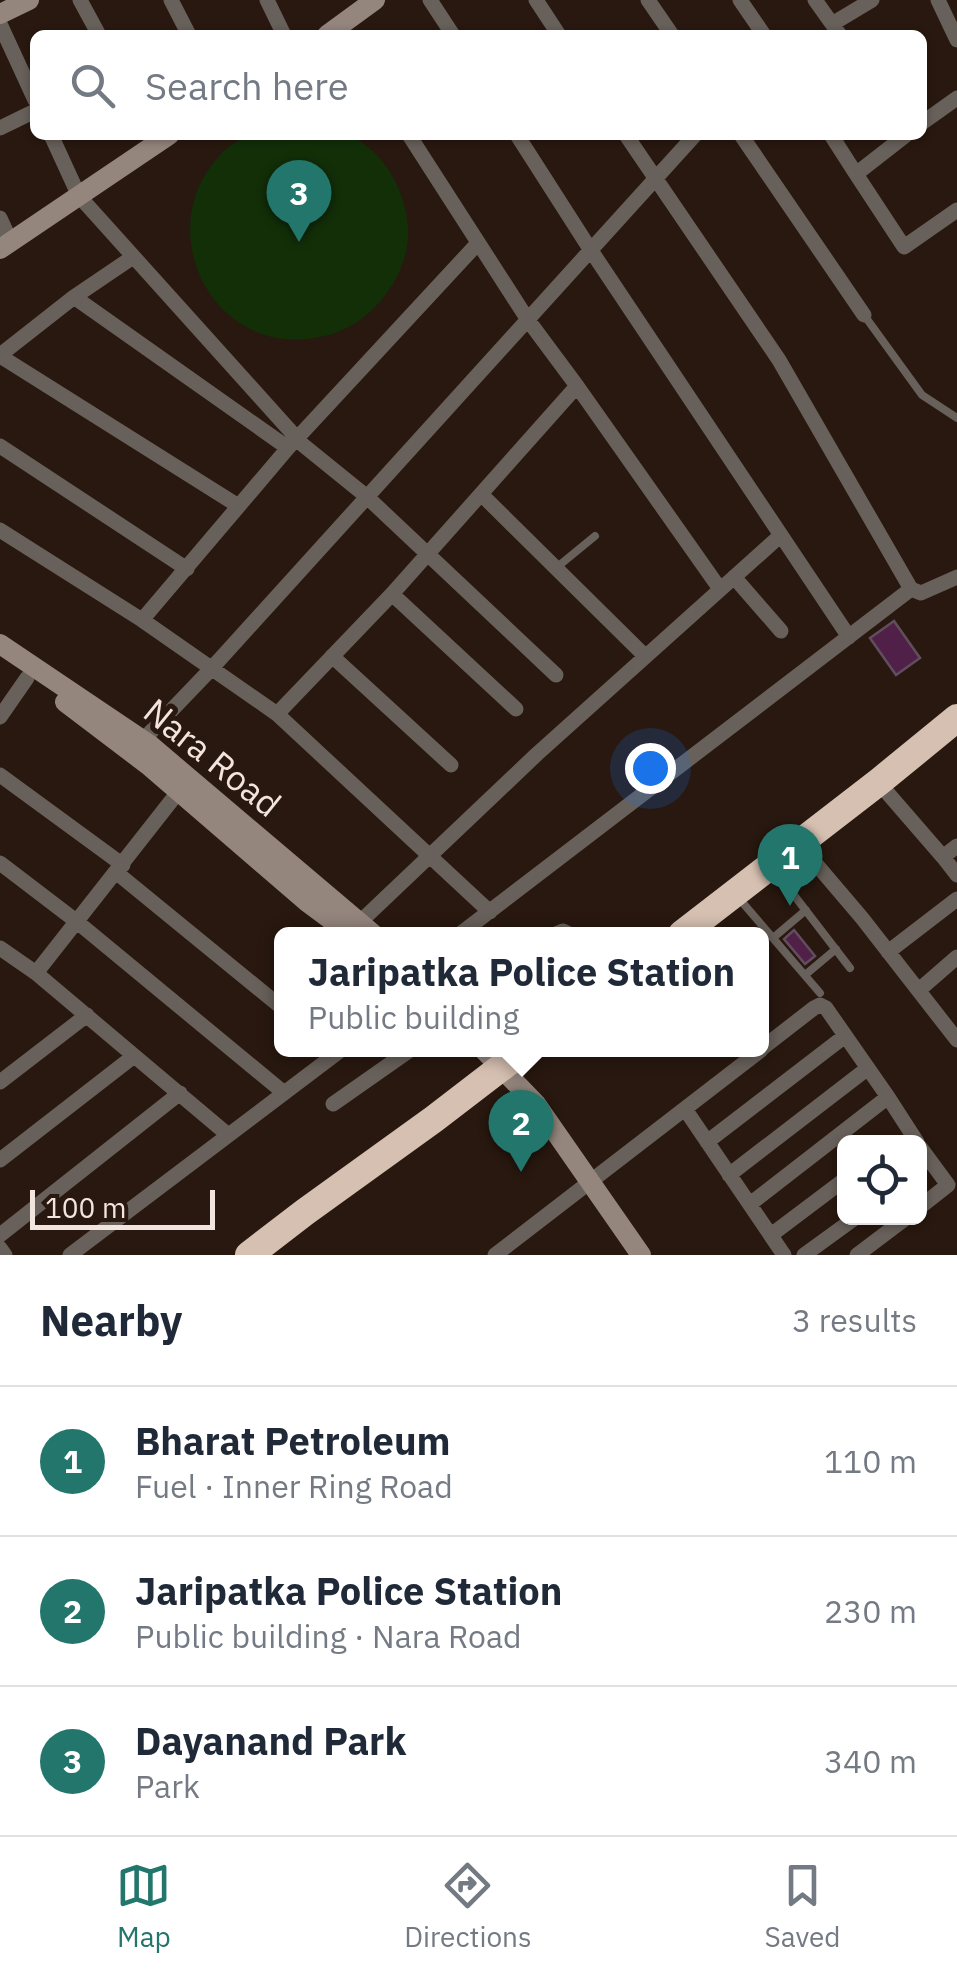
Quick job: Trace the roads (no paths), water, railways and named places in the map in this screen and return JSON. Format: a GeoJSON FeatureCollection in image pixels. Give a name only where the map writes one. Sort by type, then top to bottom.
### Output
{"type":"FeatureCollection","features":[{"type":"Feature","properties":{"kind":"highway"},"geometry":{"type":"LineString","coordinates":[[691,927],[957,718]]}},
{"type":"Feature","properties":{"kind":"highway"},"geometry":{"type":"LineString","coordinates":[[708,927],[957,734]]}},
{"type":"Feature","properties":{"kind":"highway"},"geometry":{"type":"LineString","coordinates":[[249,1255],[507,1060]]}},
{"type":"Feature","properties":{"kind":"highway"},"geometry":{"type":"LineString","coordinates":[[274,1255],[507,1060]]}},
{"type":"Feature","properties":{"kind":"main road"},"geometry":{"type":"LineString","coordinates":[[0,14],[29,0]]}},
{"type":"Feature","properties":{"kind":"main road"},"geometry":{"type":"LineString","coordinates":[[339,30],[364,3]]}},
{"type":"Feature","properties":{"kind":"main road"},"geometry":{"type":"LineString","coordinates":[[6,246],[146,142]]}},
{"type":"Feature","properties":{"kind":"main road","name":"Nara Road"},"geometry":{"type":"LineString","coordinates":[[0,644],[143,740],[358,927]]}},
{"type":"Feature","properties":{"kind":"main road","name":"Nara Road"},"geometry":{"type":"LineString","coordinates":[[0,660],[66,702],[148,765],[307,902],[355,927]]}},
{"type":"Feature","properties":{"kind":"main road"},"geometry":{"type":"LineString","coordinates":[[507,1060],[536,1088],[641,1255]]}},
{"type":"Feature","properties":{"kind":"main road"},"geometry":{"type":"LineString","coordinates":[[596,1178],[655,1255]]}},
{"type":"Feature","properties":{"kind":"street"},"geometry":{"type":"LineString","coordinates":[[80,0],[96,30]]}},
{"type":"Feature","properties":{"kind":"street"},"geometry":{"type":"LineString","coordinates":[[171,0],[186,30]]}},
{"type":"Feature","properties":{"kind":"street"},"geometry":{"type":"LineString","coordinates":[[267,0],[282,30]]}},
{"type":"Feature","properties":{"kind":"street"},"geometry":{"type":"LineString","coordinates":[[430,0],[450,30]]}},
{"type":"Feature","properties":{"kind":"street"},"geometry":{"type":"LineString","coordinates":[[536,0],[557,30]]}},
{"type":"Feature","properties":{"kind":"street"},"geometry":{"type":"LineString","coordinates":[[648,0],[669,30]]}},
{"type":"Feature","properties":{"kind":"street"},"geometry":{"type":"LineString","coordinates":[[740,0],[761,30]]}},
{"type":"Feature","properties":{"kind":"street"},"geometry":{"type":"LineString","coordinates":[[815,0],[836,29],[872,0]]}},
{"type":"Feature","properties":{"kind":"street"},"geometry":{"type":"LineString","coordinates":[[938,0],[957,40]]}},
{"type":"Feature","properties":{"kind":"street"},"geometry":{"type":"LineString","coordinates":[[0,24],[30,89]]}},
{"type":"Feature","properties":{"kind":"street"},"geometry":{"type":"LineString","coordinates":[[927,119],[957,98]]}},
{"type":"Feature","properties":{"kind":"street"},"geometry":{"type":"LineString","coordinates":[[0,128],[30,113]]}},
{"type":"Feature","properties":{"kind":"street"},"geometry":{"type":"LineString","coordinates":[[53,140],[78,196],[293,443]]}},
{"type":"Feature","properties":{"kind":"street"},"geometry":{"type":"LineString","coordinates":[[411,140],[528,320],[720,590]]}},
{"type":"Feature","properties":{"kind":"street"},"geometry":{"type":"LineString","coordinates":[[520,140],[849,637]]}},
{"type":"Feature","properties":{"kind":"street"},"geometry":{"type":"LineString","coordinates":[[629,140],[779,360],[911,590],[922,594],[957,578]]}},
{"type":"Feature","properties":{"kind":"street"},"geometry":{"type":"LineString","coordinates":[[143,740],[690,140]]}},
{"type":"Feature","properties":{"kind":"street"},"geometry":{"type":"LineString","coordinates":[[744,140],[864,315]]}},
{"type":"Feature","properties":{"kind":"street"},"geometry":{"type":"LineString","coordinates":[[834,140],[904,247],[957,210]]}},
{"type":"Feature","properties":{"kind":"street"},"geometry":{"type":"LineString","coordinates":[[856,174],[900,140]]}},
{"type":"Feature","properties":{"kind":"street"},"geometry":{"type":"LineString","coordinates":[[0,218],[6,246]]}},
{"type":"Feature","properties":{"kind":"street"},"geometry":{"type":"LineString","coordinates":[[142,620],[237,505],[478,243]]}},
{"type":"Feature","properties":{"kind":"street"},"geometry":{"type":"LineString","coordinates":[[133,256],[0,356],[237,505]]}},
{"type":"Feature","properties":{"kind":"street"},"geometry":{"type":"LineString","coordinates":[[74,297],[366,496],[556,675]]}},
{"type":"Feature","properties":{"kind":"street"},"geometry":{"type":"LineString","coordinates":[[277,714],[392,594],[577,386]]}},
{"type":"Feature","properties":{"kind":"street"},"geometry":{"type":"LineString","coordinates":[[0,446],[187,569]]}},
{"type":"Feature","properties":{"kind":"street"},"geometry":{"type":"LineString","coordinates":[[481,494],[645,656]]}},
{"type":"Feature","properties":{"kind":"street"},"geometry":{"type":"LineString","coordinates":[[0,530],[142,620],[277,714],[490,912]]}},
{"type":"Feature","properties":{"kind":"street"},"geometry":{"type":"LineString","coordinates":[[364,927],[430,855],[781,535]]}},
{"type":"Feature","properties":{"kind":"street"},"geometry":{"type":"LineString","coordinates":[[734,577],[781,631]]}},
{"type":"Feature","properties":{"kind":"street"},"geometry":{"type":"LineString","coordinates":[[470,927],[911,590]]}},
{"type":"Feature","properties":{"kind":"street"},"geometry":{"type":"LineString","coordinates":[[392,594],[516,709]]}},
{"type":"Feature","properties":{"kind":"street"},"geometry":{"type":"LineString","coordinates":[[332,656],[451,765]]}},
{"type":"Feature","properties":{"kind":"street"},"geometry":{"type":"LineString","coordinates":[[0,717],[27,678]]}},
{"type":"Feature","properties":{"kind":"street"},"geometry":{"type":"LineString","coordinates":[[0,775],[120,869],[274,1001]]}},
{"type":"Feature","properties":{"kind":"street"},"geometry":{"type":"LineString","coordinates":[[885,790],[957,875]]}},
{"type":"Feature","properties":{"kind":"street"},"geometry":{"type":"LineString","coordinates":[[36,973],[179,791]]}},
{"type":"Feature","properties":{"kind":"street"},"geometry":{"type":"LineString","coordinates":[[943,857],[957,846]]}},
{"type":"Feature","properties":{"kind":"street"},"geometry":{"type":"LineString","coordinates":[[805,852],[954,1028]]}},
{"type":"Feature","properties":{"kind":"street"},"geometry":{"type":"LineString","coordinates":[[0,862],[283,1092]]}},
{"type":"Feature","properties":{"kind":"street"},"geometry":{"type":"LineString","coordinates":[[888,952],[957,898]]}},
{"type":"Feature","properties":{"kind":"street"},"geometry":{"type":"LineString","coordinates":[[0,948],[36,973],[227,1134]]}},
{"type":"Feature","properties":{"kind":"street"},"geometry":{"type":"LineString","coordinates":[[919,990],[957,957]]}},
{"type":"Feature","properties":{"kind":"street"},"geometry":{"type":"LineString","coordinates":[[769,1043],[814,1008],[826,1008],[912,1135]]}},
{"type":"Feature","properties":{"kind":"street"},"geometry":{"type":"LineString","coordinates":[[0,1082],[86,1015]]}},
{"type":"Feature","properties":{"kind":"street"},"geometry":{"type":"LineString","coordinates":[[707,1142],[845,1036]]}},
{"type":"Feature","properties":{"kind":"street"},"geometry":{"type":"LineString","coordinates":[[0,1160],[134,1056]]}},
{"type":"Feature","properties":{"kind":"street"},"geometry":{"type":"LineString","coordinates":[[70,1255],[329,1057]]}},
{"type":"Feature","properties":{"kind":"street"},"geometry":{"type":"LineString","coordinates":[[333,1104],[400,1057]]}},
{"type":"Feature","properties":{"kind":"street"},"geometry":{"type":"LineString","coordinates":[[495,1255],[516,1249],[596,1178],[751,1057]]}},
{"type":"Feature","properties":{"kind":"street"},"geometry":{"type":"LineString","coordinates":[[729,1174],[868,1068]]}},
{"type":"Feature","properties":{"kind":"street"},"geometry":{"type":"LineString","coordinates":[[0,1234],[180,1094]]}},
{"type":"Feature","properties":{"kind":"street"},"geometry":{"type":"LineString","coordinates":[[750,1204],[888,1097]]}},
{"type":"Feature","properties":{"kind":"street"},"geometry":{"type":"LineString","coordinates":[[686,1109],[784,1255]]}},
{"type":"Feature","properties":{"kind":"street"},"geometry":{"type":"LineString","coordinates":[[927,1167],[952,1181],[927,1201]]}},
{"type":"Feature","properties":{"kind":"street"},"geometry":{"type":"LineString","coordinates":[[770,1235],[837,1185]]}},
{"type":"Feature","properties":{"kind":"street"},"geometry":{"type":"LineString","coordinates":[[804,1255],[845,1225]]}},
{"type":"Feature","properties":{"kind":"street"},"geometry":{"type":"LineString","coordinates":[[857,1255],[897,1225]]}},
{"type":"Feature","properties":{"kind":"street"},"geometry":{"type":"LineString","coordinates":[[0,1248],[5,1255]]}},
{"type":"Feature","properties":{"kind":"lane"},"geometry":{"type":"LineString","coordinates":[[864,315],[922,396],[957,418]]}},
{"type":"Feature","properties":{"kind":"lane"},"geometry":{"type":"LineString","coordinates":[[556,568],[594,536]]}},
{"type":"Feature","properties":{"kind":"lane"},"geometry":{"type":"LineString","coordinates":[[777,873],[850,968]]}},
{"type":"Feature","properties":{"kind":"lane"},"geometry":{"type":"LineString","coordinates":[[742,902],[764,927]]}},
{"type":"Feature","properties":{"kind":"lane"},"geometry":{"type":"LineString","coordinates":[[773,938],[806,910]]}},
{"type":"Feature","properties":{"kind":"lane"},"geometry":{"type":"LineString","coordinates":[[769,933],[820,992]]}},
{"type":"Feature","properties":{"kind":"lane"},"geometry":{"type":"LineString","coordinates":[[805,975],[836,949]]}},
{"type":"Feature","properties":{"kind":"place","name":"Dayanand Park"},"geometry":{"type":"Point","coordinates":[299,242]}},
{"type":"Feature","properties":{"kind":"place","name":"Bharat Petroleum"},"geometry":{"type":"Point","coordinates":[790,906]}},
{"type":"Feature","properties":{"kind":"place","name":"Jaripatka Police Station"},"geometry":{"type":"Point","coordinates":[521,1172]}}]}
